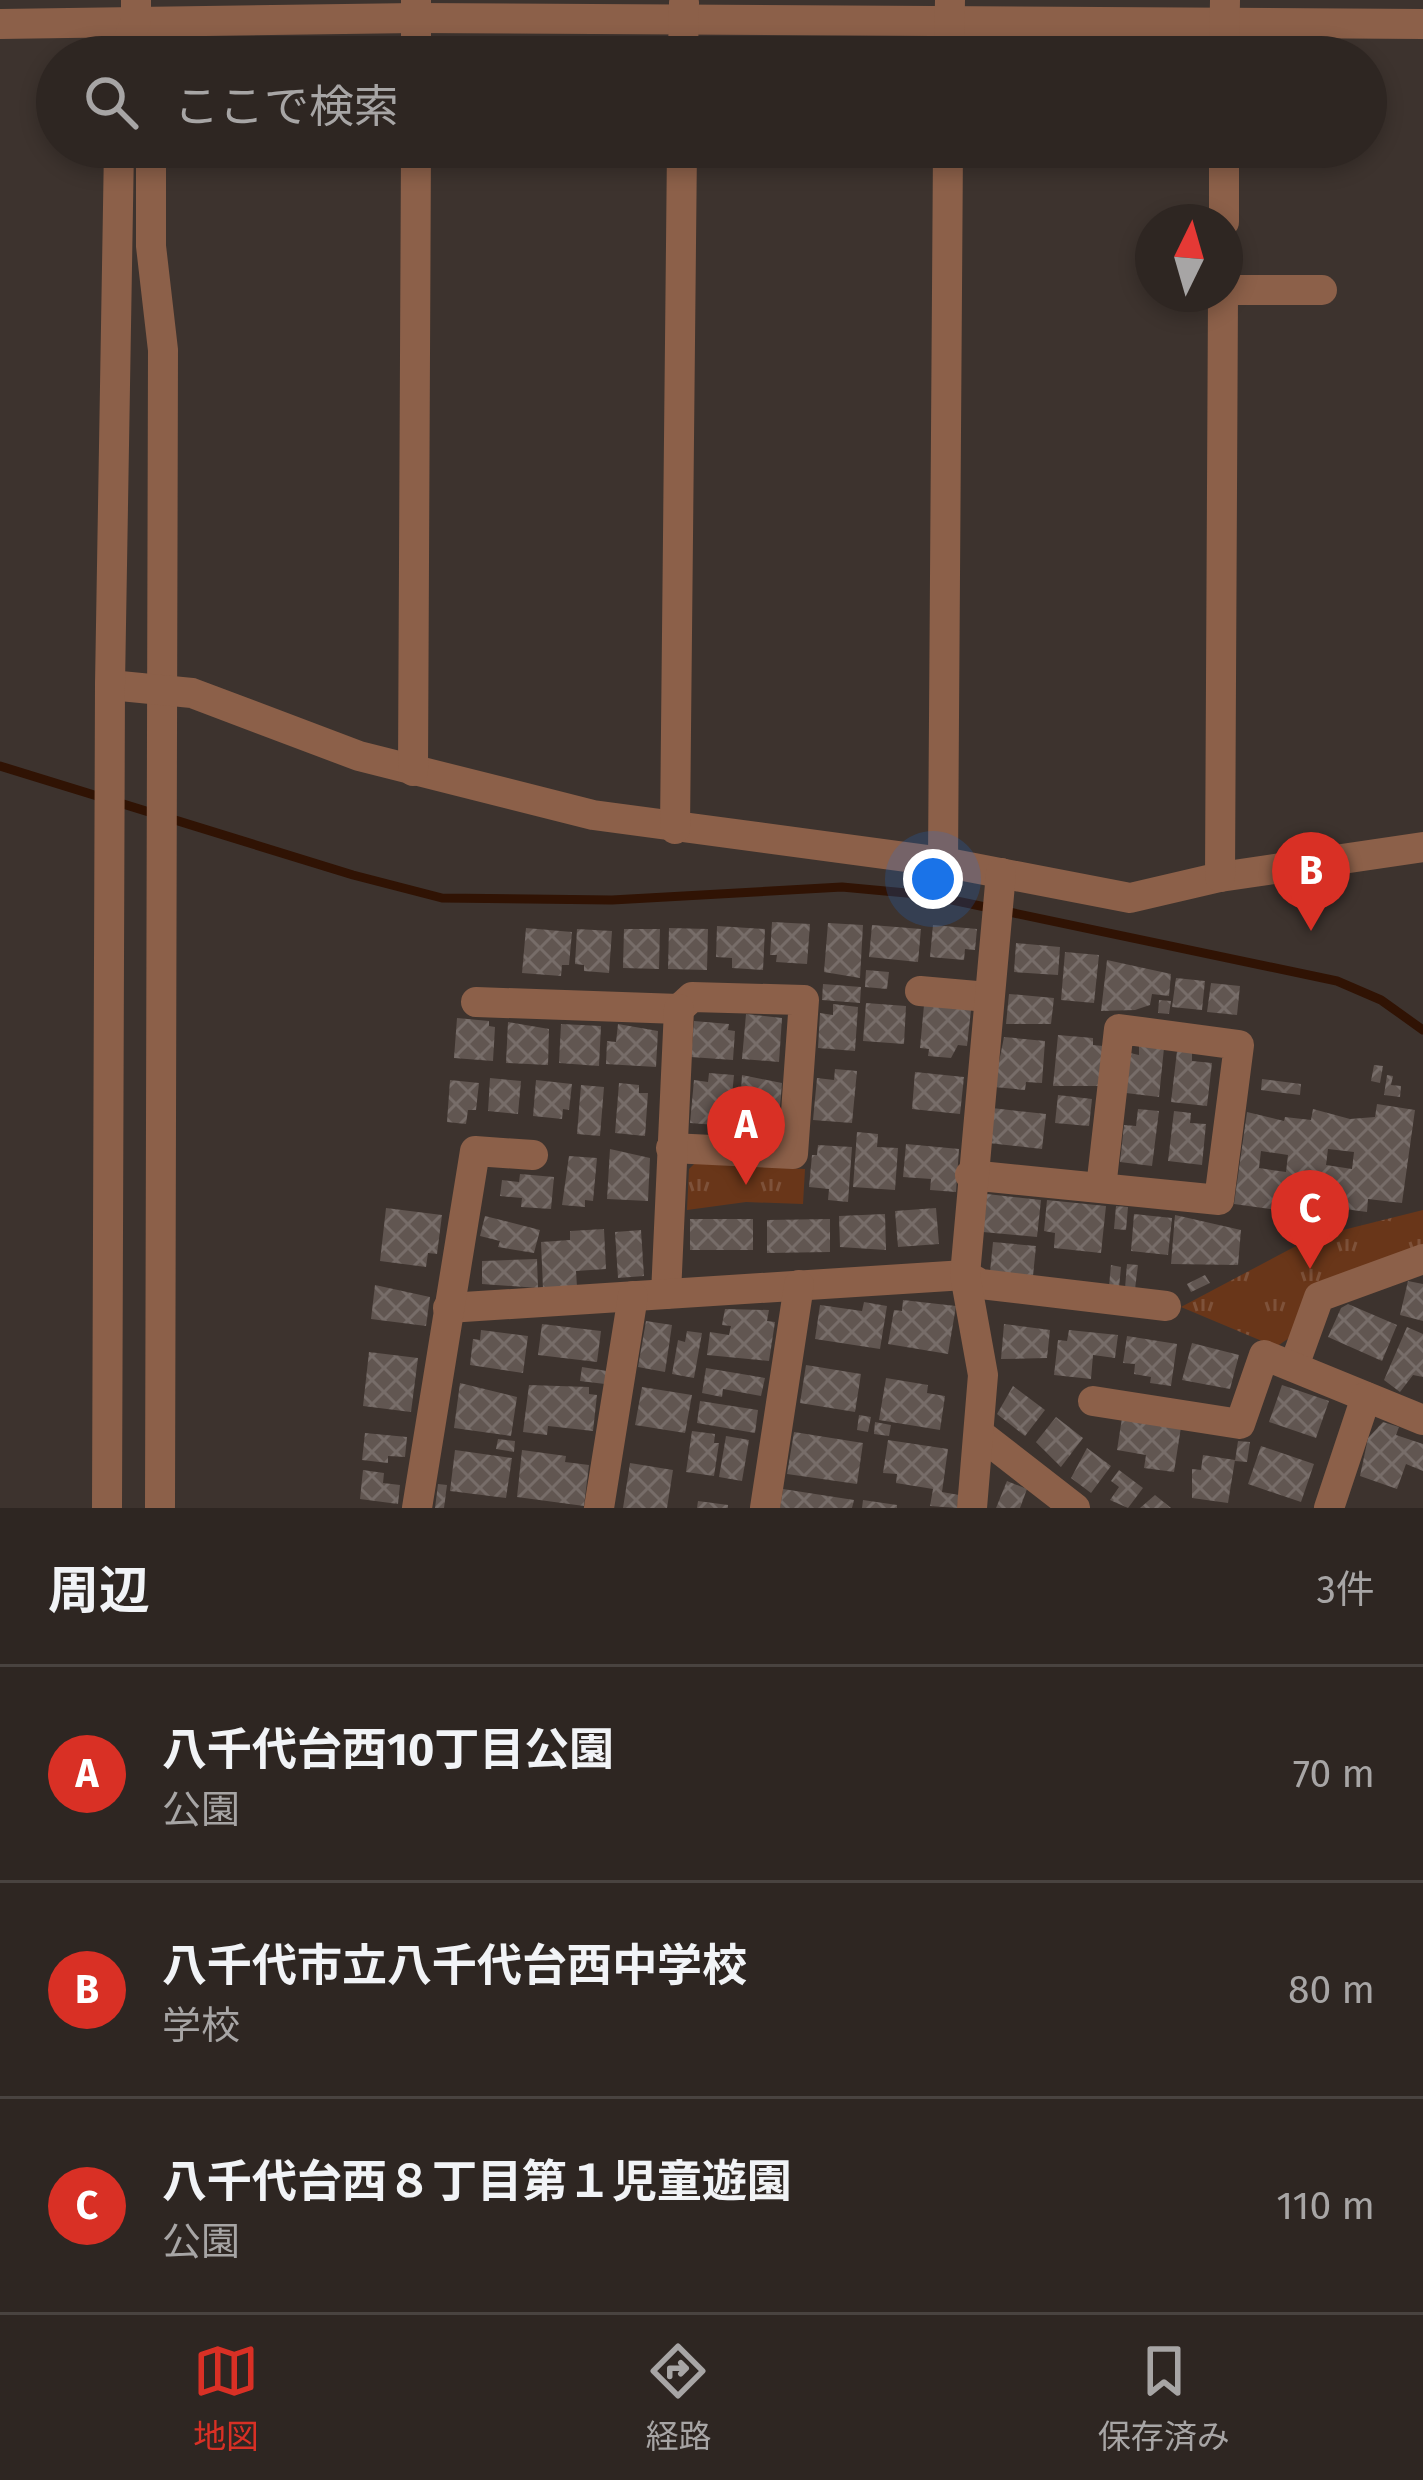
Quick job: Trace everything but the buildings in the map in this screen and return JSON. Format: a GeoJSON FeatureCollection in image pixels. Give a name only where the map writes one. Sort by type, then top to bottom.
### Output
{"type":"FeatureCollection","features":[{"type":"Feature","properties":{"kind":"street"},"geometry":{"type":"LineString","coordinates":[[0,24],[136,11],[416,9],[1225,11],[1423,24]]}},
{"type":"Feature","properties":{"kind":"street"},"geometry":{"type":"LineString","coordinates":[[106,1508],[110,686],[119,168]]}},
{"type":"Feature","properties":{"kind":"street"},"geometry":{"type":"LineString","coordinates":[[151,168],[151,246],[163,350],[160,1508]]}},
{"type":"Feature","properties":{"kind":"street"},"geometry":{"type":"LineString","coordinates":[[413,771],[416,168]]}},
{"type":"Feature","properties":{"kind":"street"},"geometry":{"type":"LineString","coordinates":[[675,830],[682,168]]}},
{"type":"Feature","properties":{"kind":"street"},"geometry":{"type":"LineString","coordinates":[[943,862],[949,168]]}},
{"type":"Feature","properties":{"kind":"street"},"geometry":{"type":"LineString","coordinates":[[1224,168],[1224,204]]}},
{"type":"Feature","properties":{"kind":"street"},"geometry":{"type":"LineString","coordinates":[[1243,292],[1322,290]]}},
{"type":"Feature","properties":{"kind":"street"},"geometry":{"type":"LineString","coordinates":[[1220,877],[1224,312]]}},
{"type":"Feature","properties":{"kind":"street"},"geometry":{"type":"LineString","coordinates":[[110,686],[163,686],[413,771],[593,815],[675,830],[943,862],[1000,881],[1130,898],[1220,877],[1423,847]]}},
{"type":"Feature","properties":{"kind":"street"},"geometry":{"type":"LineString","coordinates":[[972,1508],[983,1375],[965,1275],[970,1175],[1000,881]]}},
{"type":"Feature","properties":{"kind":"street"},"geometry":{"type":"LineString","coordinates":[[920,991],[988,997]]}},
{"type":"Feature","properties":{"kind":"street"},"geometry":{"type":"LineString","coordinates":[[476,1002],[679,1009],[692,998],[804,1000],[794,1154],[671,1148]]}},
{"type":"Feature","properties":{"kind":"street"},"geometry":{"type":"LineString","coordinates":[[666,1294],[679,1009]]}},
{"type":"Feature","properties":{"kind":"street"},"geometry":{"type":"LineString","coordinates":[[970,1175],[1101,1189],[1219,1200],[1239,1045],[1119,1029],[1101,1189]]}},
{"type":"Feature","properties":{"kind":"street"},"geometry":{"type":"LineString","coordinates":[[417,1508],[475,1151],[532,1155]]}},
{"type":"Feature","properties":{"kind":"street"},"geometry":{"type":"LineString","coordinates":[[1294,1366],[1319,1297],[1423,1259]]}},
{"type":"Feature","properties":{"kind":"street"},"geometry":{"type":"LineString","coordinates":[[448,1308],[965,1275],[981,1284],[1166,1306]]}},
{"type":"Feature","properties":{"kind":"street"},"geometry":{"type":"LineString","coordinates":[[765,1508],[799,1286]]}},
{"type":"Feature","properties":{"kind":"street"},"geometry":{"type":"LineString","coordinates":[[599,1508],[633,1296]]}},
{"type":"Feature","properties":{"kind":"street"},"geometry":{"type":"LineString","coordinates":[[1093,1401],[1240,1424],[1264,1355],[1423,1420]]}},
{"type":"Feature","properties":{"kind":"street"},"geometry":{"type":"LineString","coordinates":[[1329,1508],[1366,1397]]}},
{"type":"Feature","properties":{"kind":"street"},"geometry":{"type":"LineString","coordinates":[[981,1435],[1075,1508]]}},
{"type":"Feature","properties":{"kind":"green space"},"geometry":{"type":"Polygon","coordinates":[[[695,1163],[805,1169],[803,1204],[746,1202],[687,1210],[689,1169],[695,1163]]]}},
{"type":"Feature","properties":{"kind":"green space"},"geometry":{"type":"Polygon","coordinates":[[[1423,1210],[1423,1249],[1312,1289],[1295,1334],[1276,1347],[1181,1307],[1311,1238],[1423,1210]]]}},
{"type":"Feature","properties":{"kind":"waterway"},"geometry":{"type":"LineString","coordinates":[[0,766],[442,898],[612,900],[842,887],[928,895],[1337,981],[1381,1000],[1423,1030]]}},
{"type":"Feature","properties":{"kind":"place","name":"八千代市立八千代台西中学校"},"geometry":{"type":"Point","coordinates":[1311,931]}},
{"type":"Feature","properties":{"kind":"place","name":"八千代台西10丁目公園"},"geometry":{"type":"Point","coordinates":[746,1185]}},
{"type":"Feature","properties":{"kind":"place","name":"八千代台西８丁目第１児童遊園"},"geometry":{"type":"Point","coordinates":[1310,1269]}}]}
